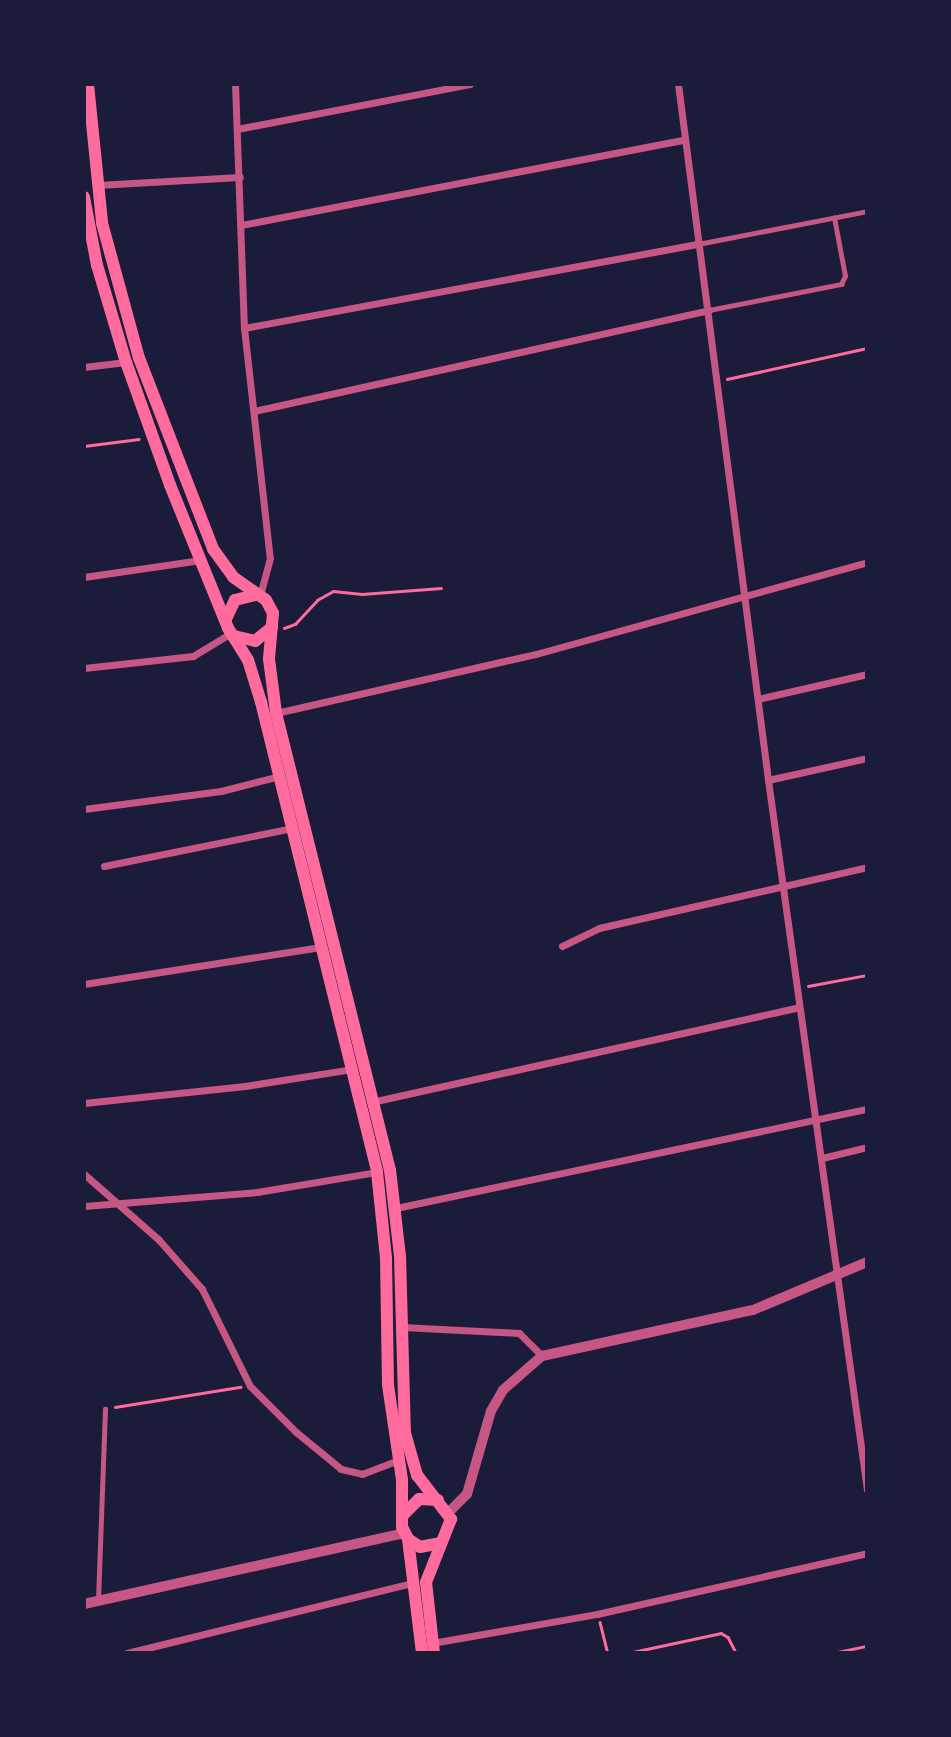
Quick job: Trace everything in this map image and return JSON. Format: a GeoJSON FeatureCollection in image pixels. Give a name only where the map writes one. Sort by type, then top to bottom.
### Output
{"type":"FeatureCollection","features":[{"type":"Feature","properties":{"kind":"main road"},"geometry":{"type":"LineString","coordinates":[[88,84],[97,185],[123,309],[184,480],[223,566],[270,606],[273,624],[270,682],[276,713],[376,1101],[396,1208],[405,1433],[417,1475],[449,1512],[449,1532],[441,1543],[426,1582],[433,1648]]}},
{"type":"Feature","properties":{"kind":"main road"},"geometry":{"type":"LineString","coordinates":[[84,197],[97,265],[126,362],[201,561],[258,691],[294,828],[319,947],[377,1172],[386,1258],[389,1397],[404,1531],[422,1653]]}},
{"type":"Feature","properties":{"kind":"main road"},"geometry":{"type":"LineString","coordinates":[[226,619],[235,600],[258,596]]}},
{"type":"Feature","properties":{"kind":"main road"},"geometry":{"type":"LineString","coordinates":[[233,634],[255,641],[273,624]]}},
{"type":"Feature","properties":{"kind":"main road"},"geometry":{"type":"LineString","coordinates":[[404,1531],[411,1503],[429,1498],[438,1500]]}},
{"type":"Feature","properties":{"kind":"main road"},"geometry":{"type":"LineString","coordinates":[[404,1531],[420,1547],[441,1543]]}},
{"type":"Feature","properties":{"kind":"street"},"geometry":{"type":"LineString","coordinates":[[235,84],[244,328],[270,558],[258,596]]}},
{"type":"Feature","properties":{"kind":"street"},"geometry":{"type":"LineString","coordinates":[[237,129],[470,84]]}},
{"type":"Feature","properties":{"kind":"street"},"geometry":{"type":"LineString","coordinates":[[678,84],[747,599],[782,887],[839,1276],[867,1490]]}},
{"type":"Feature","properties":{"kind":"street"},"geometry":{"type":"LineString","coordinates":[[241,225],[684,140]]}},
{"type":"Feature","properties":{"kind":"street"},"geometry":{"type":"LineString","coordinates":[[97,185],[240,177]]}},
{"type":"Feature","properties":{"kind":"street"},"geometry":{"type":"LineString","coordinates":[[244,328],[698,244]]}},
{"type":"Feature","properties":{"kind":"street"},"geometry":{"type":"LineString","coordinates":[[254,411],[709,310]]}},
{"type":"Feature","properties":{"kind":"street"},"geometry":{"type":"LineString","coordinates":[[84,367],[126,362]]}},
{"type":"Feature","properties":{"kind":"street"},"geometry":{"type":"LineString","coordinates":[[84,577],[201,561]]}},
{"type":"Feature","properties":{"kind":"street"},"geometry":{"type":"LineString","coordinates":[[276,713],[536,654],[747,599],[759,589],[867,562]]}},
{"type":"Feature","properties":{"kind":"street"},"geometry":{"type":"LineString","coordinates":[[84,668],[192,656],[233,634]]}},
{"type":"Feature","properties":{"kind":"street"},"geometry":{"type":"LineString","coordinates":[[758,699],[867,674]]}},
{"type":"Feature","properties":{"kind":"street"},"geometry":{"type":"LineString","coordinates":[[768,780],[867,758]]}},
{"type":"Feature","properties":{"kind":"street"},"geometry":{"type":"LineString","coordinates":[[84,809],[221,791],[281,776]]}},
{"type":"Feature","properties":{"kind":"street"},"geometry":{"type":"LineString","coordinates":[[104,866],[294,828]]}},
{"type":"Feature","properties":{"kind":"street"},"geometry":{"type":"LineString","coordinates":[[562,946],[599,928],[867,867]]}},
{"type":"Feature","properties":{"kind":"street"},"geometry":{"type":"LineString","coordinates":[[84,984],[319,947]]}},
{"type":"Feature","properties":{"kind":"street"},"geometry":{"type":"LineString","coordinates":[[376,1101],[799,1007]]}},
{"type":"Feature","properties":{"kind":"street"},"geometry":{"type":"LineString","coordinates":[[84,1103],[245,1086],[352,1069]]}},
{"type":"Feature","properties":{"kind":"street"},"geometry":{"type":"LineString","coordinates":[[396,1208],[867,1109]]}},
{"type":"Feature","properties":{"kind":"street"},"geometry":{"type":"LineString","coordinates":[[822,1158],[867,1147]]}},
{"type":"Feature","properties":{"kind":"street"},"geometry":{"type":"LineString","coordinates":[[84,1206],[257,1192],[377,1172]]}},
{"type":"Feature","properties":{"kind":"street"},"geometry":{"type":"LineString","coordinates":[[84,1174],[114,1205],[159,1240],[202,1289],[250,1386],[341,1469],[362,1474],[398,1460]]}},
{"type":"Feature","properties":{"kind":"street"},"geometry":{"type":"LineString","coordinates":[[449,1512],[467,1494],[491,1411],[503,1390],[542,1356],[753,1310],[867,1262]]}},
{"type":"Feature","properties":{"kind":"street"},"geometry":{"type":"LineString","coordinates":[[402,1326],[519,1333],[542,1356]]}},
{"type":"Feature","properties":{"kind":"street"},"geometry":{"type":"LineString","coordinates":[[84,1604],[404,1531]]}},
{"type":"Feature","properties":{"kind":"street"},"geometry":{"type":"LineString","coordinates":[[433,1648],[867,1553]]}},
{"type":"Feature","properties":{"kind":"street"},"geometry":{"type":"LineString","coordinates":[[127,1653],[412,1583]]}},
{"type":"Feature","properties":{"kind":"lane"},"geometry":{"type":"LineString","coordinates":[[698,244],[867,211]]}},
{"type":"Feature","properties":{"kind":"lane"},"geometry":{"type":"LineString","coordinates":[[709,310],[841,284],[845,275],[834,218]]}},
{"type":"Feature","properties":{"kind":"lane"},"geometry":{"type":"LineString","coordinates":[[98,1600],[105,1409]]}},
{"type":"Feature","properties":{"kind":"path"},"geometry":{"type":"LineString","coordinates":[[717,381],[867,348]]}},
{"type":"Feature","properties":{"kind":"path"},"geometry":{"type":"LineString","coordinates":[[84,446],[153,438]]}},
{"type":"Feature","properties":{"kind":"path"},"geometry":{"type":"LineString","coordinates":[[273,624],[287,628],[317,600],[333,591],[362,594],[441,588]]}},
{"type":"Feature","properties":{"kind":"path"},"geometry":{"type":"LineString","coordinates":[[797,988],[867,975]]}},
{"type":"Feature","properties":{"kind":"path"},"geometry":{"type":"LineString","coordinates":[[105,1409],[250,1386]]}},
{"type":"Feature","properties":{"kind":"path"},"geometry":{"type":"LineString","coordinates":[[597,1614],[608,1653]]}},
{"type":"Feature","properties":{"kind":"path"},"geometry":{"type":"LineString","coordinates":[[628,1653],[721,1633],[728,1637],[736,1653]]}},
{"type":"Feature","properties":{"kind":"path"},"geometry":{"type":"LineString","coordinates":[[833,1653],[867,1646]]}}]}
